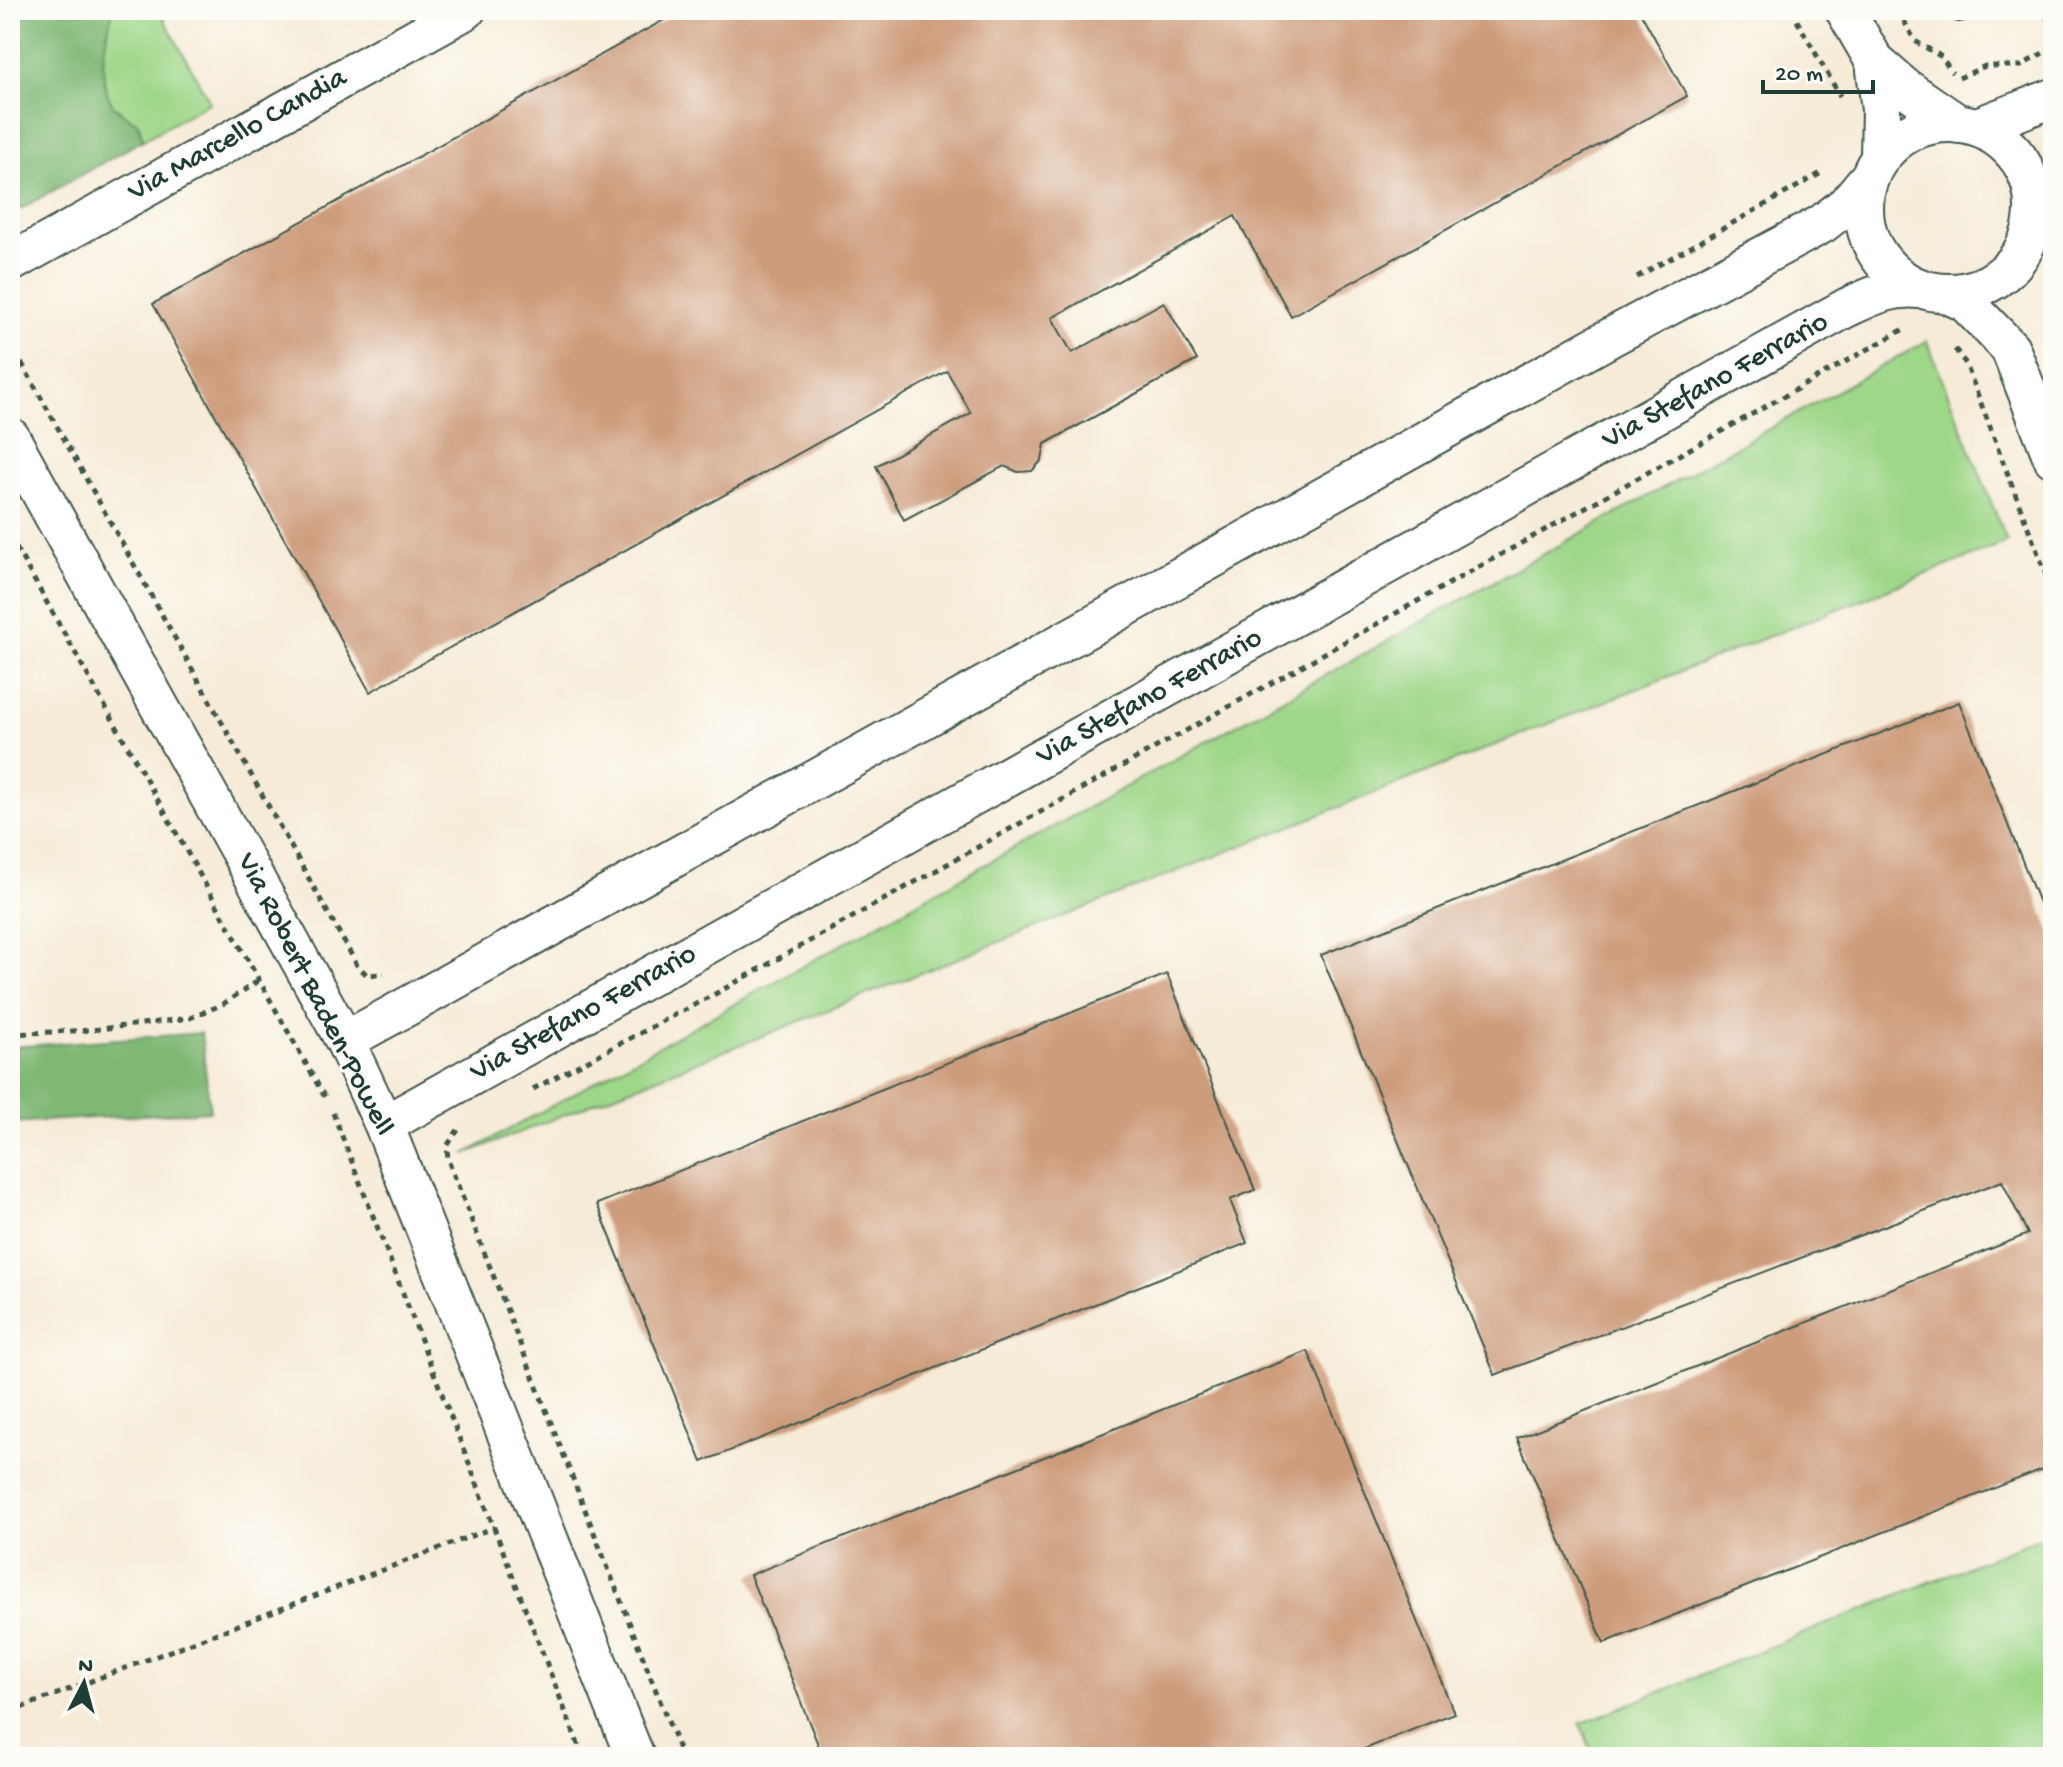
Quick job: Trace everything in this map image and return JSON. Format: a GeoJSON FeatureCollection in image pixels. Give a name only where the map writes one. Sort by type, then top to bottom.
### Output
{"type":"FeatureCollection","features":[{"type":"Feature","properties":{"kind":"street","name":"Via Marcello Candia"},"geometry":{"type":"LineString","coordinates":[[10,263],[466,10]]}},
{"type":"Feature","properties":{"kind":"street"},"geometry":{"type":"LineString","coordinates":[[1845,10],[1875,62],[1904,87],[1967,125],[2000,139],[2019,159],[2031,183],[2035,209],[2010,292],[2010,348],[2053,458]]}},
{"type":"Feature","properties":{"kind":"street"},"geometry":{"type":"LineString","coordinates":[[1875,62],[1881,110],[1874,168],[1863,206],[1866,232],[1878,257],[1928,302],[1965,302],[2010,348]]}},
{"type":"Feature","properties":{"kind":"street"},"geometry":{"type":"LineString","coordinates":[[345,1041],[1805,233],[1835,215],[1899,138],[1924,126],[1967,125],[2053,98]]}},
{"type":"Feature","properties":{"kind":"street"},"geometry":{"type":"LineString","coordinates":[[1928,302],[1974,290],[1998,278],[2024,248],[2041,215],[2053,201]]}},
{"type":"Feature","properties":{"kind":"street","name":"Via Stefano Ferrario"},"geometry":{"type":"LineString","coordinates":[[384,1125],[1846,308],[1886,290],[1901,287],[1928,302]]}},
{"type":"Feature","properties":{"kind":"street","name":"Via Robert Baden-Powell"},"geometry":{"type":"LineString","coordinates":[[10,437],[345,1041],[384,1125],[635,1757]]}},
{"type":"Feature","properties":{"kind":"path"},"geometry":{"type":"LineString","coordinates":[[1791,10],[1842,100]]}},
{"type":"Feature","properties":{"kind":"path"},"geometry":{"type":"LineString","coordinates":[[1898,10],[1915,41],[1942,57],[1958,78],[1985,66],[2021,66],[2053,47]]}},
{"type":"Feature","properties":{"kind":"path"},"geometry":{"type":"LineString","coordinates":[[1631,280],[1830,168]]}},
{"type":"Feature","properties":{"kind":"path"},"geometry":{"type":"LineString","coordinates":[[524,1093],[715,994],[1928,302]]}},
{"type":"Feature","properties":{"kind":"path"},"geometry":{"type":"LineString","coordinates":[[2053,321],[2053,334]]}},
{"type":"Feature","properties":{"kind":"path"},"geometry":{"type":"LineString","coordinates":[[10,342],[357,965],[367,975],[386,973]]}},
{"type":"Feature","properties":{"kind":"path"},"geometry":{"type":"LineString","coordinates":[[1950,343],[1966,364],[2053,593]]}},
{"type":"Feature","properties":{"kind":"path"},"geometry":{"type":"LineString","coordinates":[[10,537],[331,1109],[583,1757]]}},
{"type":"Feature","properties":{"kind":"path"},"geometry":{"type":"LineString","coordinates":[[10,1034],[92,1030],[190,1018],[223,1004],[258,981]]}},
{"type":"Feature","properties":{"kind":"path"},"geometry":{"type":"LineString","coordinates":[[463,1126],[449,1140],[448,1160],[682,1757]]}},
{"type":"Feature","properties":{"kind":"path"},"geometry":{"type":"LineString","coordinates":[[10,1712],[537,1511]]}},
{"type":"Feature","properties":{"kind":"green space"},"geometry":{"type":"Polygon","coordinates":[[[10,10],[113,10],[105,45],[104,82],[112,104],[138,123],[143,140],[10,215],[10,10]]]}},
{"type":"Feature","properties":{"kind":"green space"},"geometry":{"type":"Polygon","coordinates":[[[113,10],[159,10],[210,102],[143,140],[138,123],[112,104],[104,82],[105,45],[113,10]]]}},
{"type":"Feature","properties":{"kind":"green space"},"geometry":{"type":"Polygon","coordinates":[[[1927,341],[2007,542],[465,1154],[1927,341]]]}},
{"type":"Feature","properties":{"kind":"green space"},"geometry":{"type":"Polygon","coordinates":[[[201,1033],[210,1111],[10,1123],[10,1047],[201,1033]]]}},
{"type":"Feature","properties":{"kind":"green space"},"geometry":{"type":"Polygon","coordinates":[[[2053,1532],[2053,1757],[1594,1757],[1580,1724],[2053,1532]]]}},
{"type":"Feature","properties":{"kind":"building"},"geometry":{"type":"Polygon","coordinates":[[[682,10],[1639,10],[1687,96],[1291,316],[1235,216],[1052,318],[1072,353],[1164,302],[1197,360],[1045,444],[1042,460],[1032,471],[1018,472],[1004,466],[904,520],[876,466],[971,413],[947,371],[370,692],[153,304],[682,10]]]}},
{"type":"Feature","properties":{"kind":"building"},"geometry":{"type":"Polygon","coordinates":[[[1959,702],[2053,938],[2053,1465],[1604,1643],[1517,1438],[2028,1234],[2002,1181],[1495,1375],[1321,955],[1959,702]]]}},
{"type":"Feature","properties":{"kind":"building"},"geometry":{"type":"Polygon","coordinates":[[[1167,974],[1255,1190],[1230,1200],[1247,1243],[702,1462],[597,1204],[1167,974]]]}},
{"type":"Feature","properties":{"kind":"building"},"geometry":{"type":"Polygon","coordinates":[[[1308,1351],[1454,1713],[1345,1757],[823,1757],[750,1575],[1308,1351]]]}}]}
